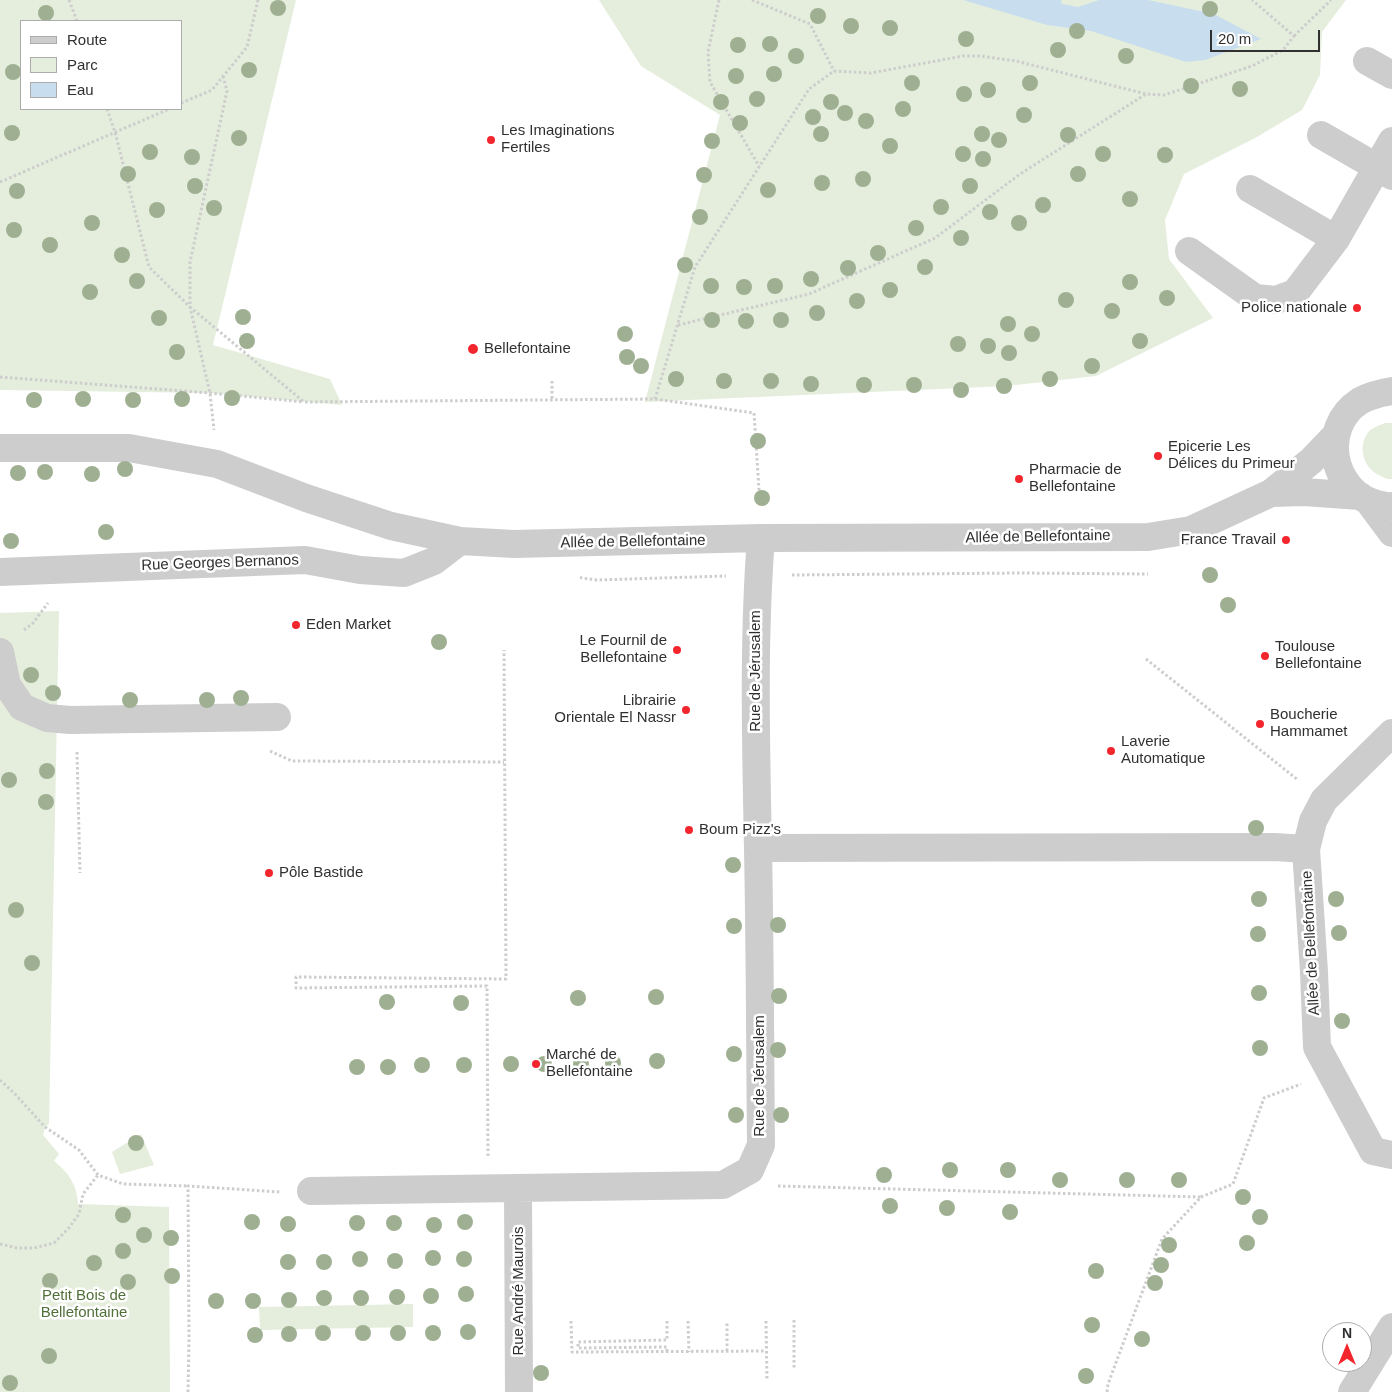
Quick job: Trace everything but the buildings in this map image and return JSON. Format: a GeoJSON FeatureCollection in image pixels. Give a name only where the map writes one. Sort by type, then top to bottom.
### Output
{"type":"FeatureCollection","features":[{"type":"Feature","properties":{"kind":"street"},"geometry":{"type":"LineString","coordinates":[[1367,61],[1392,75]]}},
{"type":"Feature","properties":{"kind":"street"},"geometry":{"type":"LineString","coordinates":[[1321,135],[1384,172]]}},
{"type":"Feature","properties":{"kind":"street"},"geometry":{"type":"LineString","coordinates":[[1189,252],[1255,298],[1276,300],[1295,293],[1384,172],[1392,141]]}},
{"type":"Feature","properties":{"kind":"street"},"geometry":{"type":"LineString","coordinates":[[1250,190],[1336,239]]}},
{"type":"Feature","properties":{"kind":"street"},"geometry":{"type":"LineString","coordinates":[[1392,391],[1376,393],[1358,402],[1344,417],[1336,435],[1335,447],[1339,470],[1351,489],[1374,502],[1392,533]]}},
{"type":"Feature","properties":{"kind":"street","name":"Allée de Bellefontaine"},"geometry":{"type":"LineString","coordinates":[[0,448],[130,448],[217,464],[306,498],[391,526],[460,541],[514,544],[762,538],[1148,537],[1192,530],[1272,493],[1311,461],[1336,435]]}},
{"type":"Feature","properties":{"kind":"street","name":"Allée de Bellefontaine"},"geometry":{"type":"LineString","coordinates":[[1272,493],[1304,492],[1374,502]]}},
{"type":"Feature","properties":{"kind":"street","name":"Rue de Jérusalem"},"geometry":{"type":"LineString","coordinates":[[750,1170],[761,1145],[756,780],[756,610],[762,538]]}},
{"type":"Feature","properties":{"kind":"street","name":"Rue Georges Bernanos"},"geometry":{"type":"LineString","coordinates":[[0,572],[305,560],[360,570],[404,573],[434,561],[460,541]]}},
{"type":"Feature","properties":{"kind":"street"},"geometry":{"type":"LineString","coordinates":[[0,652],[7,685],[22,707],[47,718],[70,720],[277,717]]}},
{"type":"Feature","properties":{"kind":"street","name":"Allée de Bellefontaine"},"geometry":{"type":"LineString","coordinates":[[1392,733],[1324,800],[1313,821],[1306,849],[1317,1047],[1373,1151],[1392,1155]]}},
{"type":"Feature","properties":{"kind":"street"},"geometry":{"type":"LineString","coordinates":[[758,848],[1274,846],[1306,849]]}},
{"type":"Feature","properties":{"kind":"street"},"geometry":{"type":"LineString","coordinates":[[311,1191],[724,1185],[750,1170]]}},
{"type":"Feature","properties":{"kind":"street","name":"Rue André Maurois"},"geometry":{"type":"LineString","coordinates":[[518,1189],[520,1392]]}},
{"type":"Feature","properties":{"kind":"street"},"geometry":{"type":"LineString","coordinates":[[1352,1392],[1392,1328]]}},
{"type":"Feature","properties":{"kind":"path"},"geometry":{"type":"LineString","coordinates":[[69,0],[76,20]]}},
{"type":"Feature","properties":{"kind":"path"},"geometry":{"type":"LineString","coordinates":[[182,103],[212,90],[248,47],[258,0]]}},
{"type":"Feature","properties":{"kind":"path"},"geometry":{"type":"LineString","coordinates":[[719,0],[708,52],[710,82],[759,166]]}},
{"type":"Feature","properties":{"kind":"path"},"geometry":{"type":"LineString","coordinates":[[752,0],[810,24],[834,71]]}},
{"type":"Feature","properties":{"kind":"path"},"geometry":{"type":"LineString","coordinates":[[1252,0],[1294,36]]}},
{"type":"Feature","properties":{"kind":"path"},"geometry":{"type":"LineString","coordinates":[[655,399],[695,267],[809,89],[834,71],[871,73],[962,56],[980,56],[1016,61],[1146,94],[1164,95],[1252,66],[1283,50],[1294,36],[1331,0]]}},
{"type":"Feature","properties":{"kind":"path"},"geometry":{"type":"LineString","coordinates":[[217,464],[210,393],[190,307],[190,262],[227,91],[223,76]]}},
{"type":"Feature","properties":{"kind":"path"},"geometry":{"type":"LineString","coordinates":[[677,326],[809,294],[935,238],[1020,174],[1146,94]]}},
{"type":"Feature","properties":{"kind":"path"},"geometry":{"type":"LineString","coordinates":[[107,110],[115,132],[149,267],[190,307],[304,402]]}},
{"type":"Feature","properties":{"kind":"path"},"geometry":{"type":"LineString","coordinates":[[0,182],[167,110]]}},
{"type":"Feature","properties":{"kind":"path"},"geometry":{"type":"LineString","coordinates":[[0,377],[304,402],[655,399],[754,413],[762,538]]}},
{"type":"Feature","properties":{"kind":"path"},"geometry":{"type":"LineString","coordinates":[[552,381],[552,400]]}},
{"type":"Feature","properties":{"kind":"path"},"geometry":{"type":"LineString","coordinates":[[759,576],[1148,574]]}},
{"type":"Feature","properties":{"kind":"path"},"geometry":{"type":"LineString","coordinates":[[20,633],[33,623],[50,600]]}},
{"type":"Feature","properties":{"kind":"path"},"geometry":{"type":"LineString","coordinates":[[488,1189],[486,986],[296,988],[296,977],[506,979],[504,650]]}},
{"type":"Feature","properties":{"kind":"path"},"geometry":{"type":"LineString","coordinates":[[1146,659],[1324,800]]}},
{"type":"Feature","properties":{"kind":"path"},"geometry":{"type":"LineString","coordinates":[[77,743],[80,873]]}},
{"type":"Feature","properties":{"kind":"path"},"geometry":{"type":"LineString","coordinates":[[269,750],[292,762],[504,762]]}},
{"type":"Feature","properties":{"kind":"path"},"geometry":{"type":"LineString","coordinates":[[750,1170],[772,1186],[1201,1197],[1234,1184],[1264,1098],[1330,1074]]}},
{"type":"Feature","properties":{"kind":"path"},"geometry":{"type":"LineString","coordinates":[[0,1080],[46,1127],[79,1150],[98,1175],[123,1184],[284,1192],[311,1191]]}},
{"type":"Feature","properties":{"kind":"path"},"geometry":{"type":"LineString","coordinates":[[0,1244],[17,1248],[34,1248],[54,1243],[68,1230],[79,1214],[83,1194],[98,1175]]}},
{"type":"Feature","properties":{"kind":"path"},"geometry":{"type":"LineString","coordinates":[[188,1186],[188,1392]]}},
{"type":"Feature","properties":{"kind":"path"},"geometry":{"type":"LineString","coordinates":[[1107,1392],[1108,1384],[1162,1239],[1201,1197]]}},
{"type":"Feature","properties":{"kind":"path"},"geometry":{"type":"LineString","coordinates":[[794,1320],[794,1370]]}},
{"type":"Feature","properties":{"kind":"path"},"geometry":{"type":"LineString","coordinates":[[571,1321],[572,1352],[766,1351]]}},
{"type":"Feature","properties":{"kind":"path"},"geometry":{"type":"LineString","coordinates":[[667,1321],[667,1340],[578,1342],[578,1348],[667,1347],[667,1352]]}},
{"type":"Feature","properties":{"kind":"path"},"geometry":{"type":"LineString","coordinates":[[688,1321],[688,1352]]}},
{"type":"Feature","properties":{"kind":"path"},"geometry":{"type":"LineString","coordinates":[[727,1321],[727,1351]]}},
{"type":"Feature","properties":{"kind":"path"},"geometry":{"type":"LineString","coordinates":[[766,1321],[767,1381]]}},
{"type":"Feature","properties":{"kind":"green space"},"geometry":{"type":"Polygon","coordinates":[[[0,0],[296,0],[213,345],[330,379],[342,405],[210,393],[0,390],[0,0]]]}},
{"type":"Feature","properties":{"kind":"green space"},"geometry":{"type":"Polygon","coordinates":[[[599,0],[1346,0],[1322,32],[1320,75],[1302,110],[1257,137],[1184,174],[1165,220],[1169,259],[1213,318],[1096,376],[1007,386],[645,402],[720,115],[641,66],[599,0]]]}},
{"type":"Feature","properties":{"kind":"green space"},"geometry":{"type":"Polygon","coordinates":[[[1385,423],[1392,423],[1392,479],[1386,479],[1370,468],[1366,462],[1363,449],[1363,443],[1370,430],[1385,423]]]}},
{"type":"Feature","properties":{"kind":"green space","name":"Petit Bois de Bellefontaine"},"geometry":{"type":"Polygon","coordinates":[[[59,611],[49,1124],[45,1127],[43,1135],[59,1154],[54,1161],[64,1170],[74,1185],[78,1204],[169,1207],[170,1392],[0,1392],[0,613],[59,611]]]}},
{"type":"Feature","properties":{"kind":"green space"},"geometry":{"type":"Polygon","coordinates":[[[141,1134],[154,1165],[120,1174],[112,1152],[141,1134]]]}},
{"type":"Feature","properties":{"kind":"green space"},"geometry":{"type":"Polygon","coordinates":[[[413,1304],[413,1327],[260,1330],[259,1307],[413,1304]]]}},
{"type":"Feature","properties":{"kind":"water"},"geometry":{"type":"Polygon","coordinates":[[[963,0],[1061,0],[1062,4],[1078,7],[1099,0],[1148,0],[1214,14],[1261,39],[1205,60],[1186,62],[1091,31],[1047,25],[963,0]]]}},
{"type":"Feature","properties":{"kind":"place","name":"Les Imaginations Fertiles"},"geometry":{"type":"Point","coordinates":[491,140]}},
{"type":"Feature","properties":{"kind":"place","name":"Police nationale"},"geometry":{"type":"Point","coordinates":[1357,308]}},
{"type":"Feature","properties":{"kind":"place","name":"Bellefontaine"},"geometry":{"type":"Point","coordinates":[473,349]}},
{"type":"Feature","properties":{"kind":"place","name":"Epicerie Les Délices du Primeur"},"geometry":{"type":"Point","coordinates":[1158,456]}},
{"type":"Feature","properties":{"kind":"place","name":"Pharmacie de Bellefontaine"},"geometry":{"type":"Point","coordinates":[1019,479]}},
{"type":"Feature","properties":{"kind":"place","name":"France Travail"},"geometry":{"type":"Point","coordinates":[1286,540]}},
{"type":"Feature","properties":{"kind":"place","name":"Eden Market"},"geometry":{"type":"Point","coordinates":[296,625]}},
{"type":"Feature","properties":{"kind":"place","name":"Le Fournil de Bellefontaine"},"geometry":{"type":"Point","coordinates":[677,650]}},
{"type":"Feature","properties":{"kind":"place","name":"Toulouse Bellefontaine"},"geometry":{"type":"Point","coordinates":[1265,656]}},
{"type":"Feature","properties":{"kind":"place","name":"Librairie Orientale El Nassr"},"geometry":{"type":"Point","coordinates":[686,710]}},
{"type":"Feature","properties":{"kind":"place","name":"Boucherie Hammamet"},"geometry":{"type":"Point","coordinates":[1260,724]}},
{"type":"Feature","properties":{"kind":"place","name":"Laverie Automatique"},"geometry":{"type":"Point","coordinates":[1111,751]}},
{"type":"Feature","properties":{"kind":"place","name":"Boum Pizz's"},"geometry":{"type":"Point","coordinates":[689,830]}},
{"type":"Feature","properties":{"kind":"place","name":"Pôle Bastide"},"geometry":{"type":"Point","coordinates":[269,873]}},
{"type":"Feature","properties":{"kind":"place","name":"Marché de Bellefontaine"},"geometry":{"type":"Point","coordinates":[536,1064]}}]}
